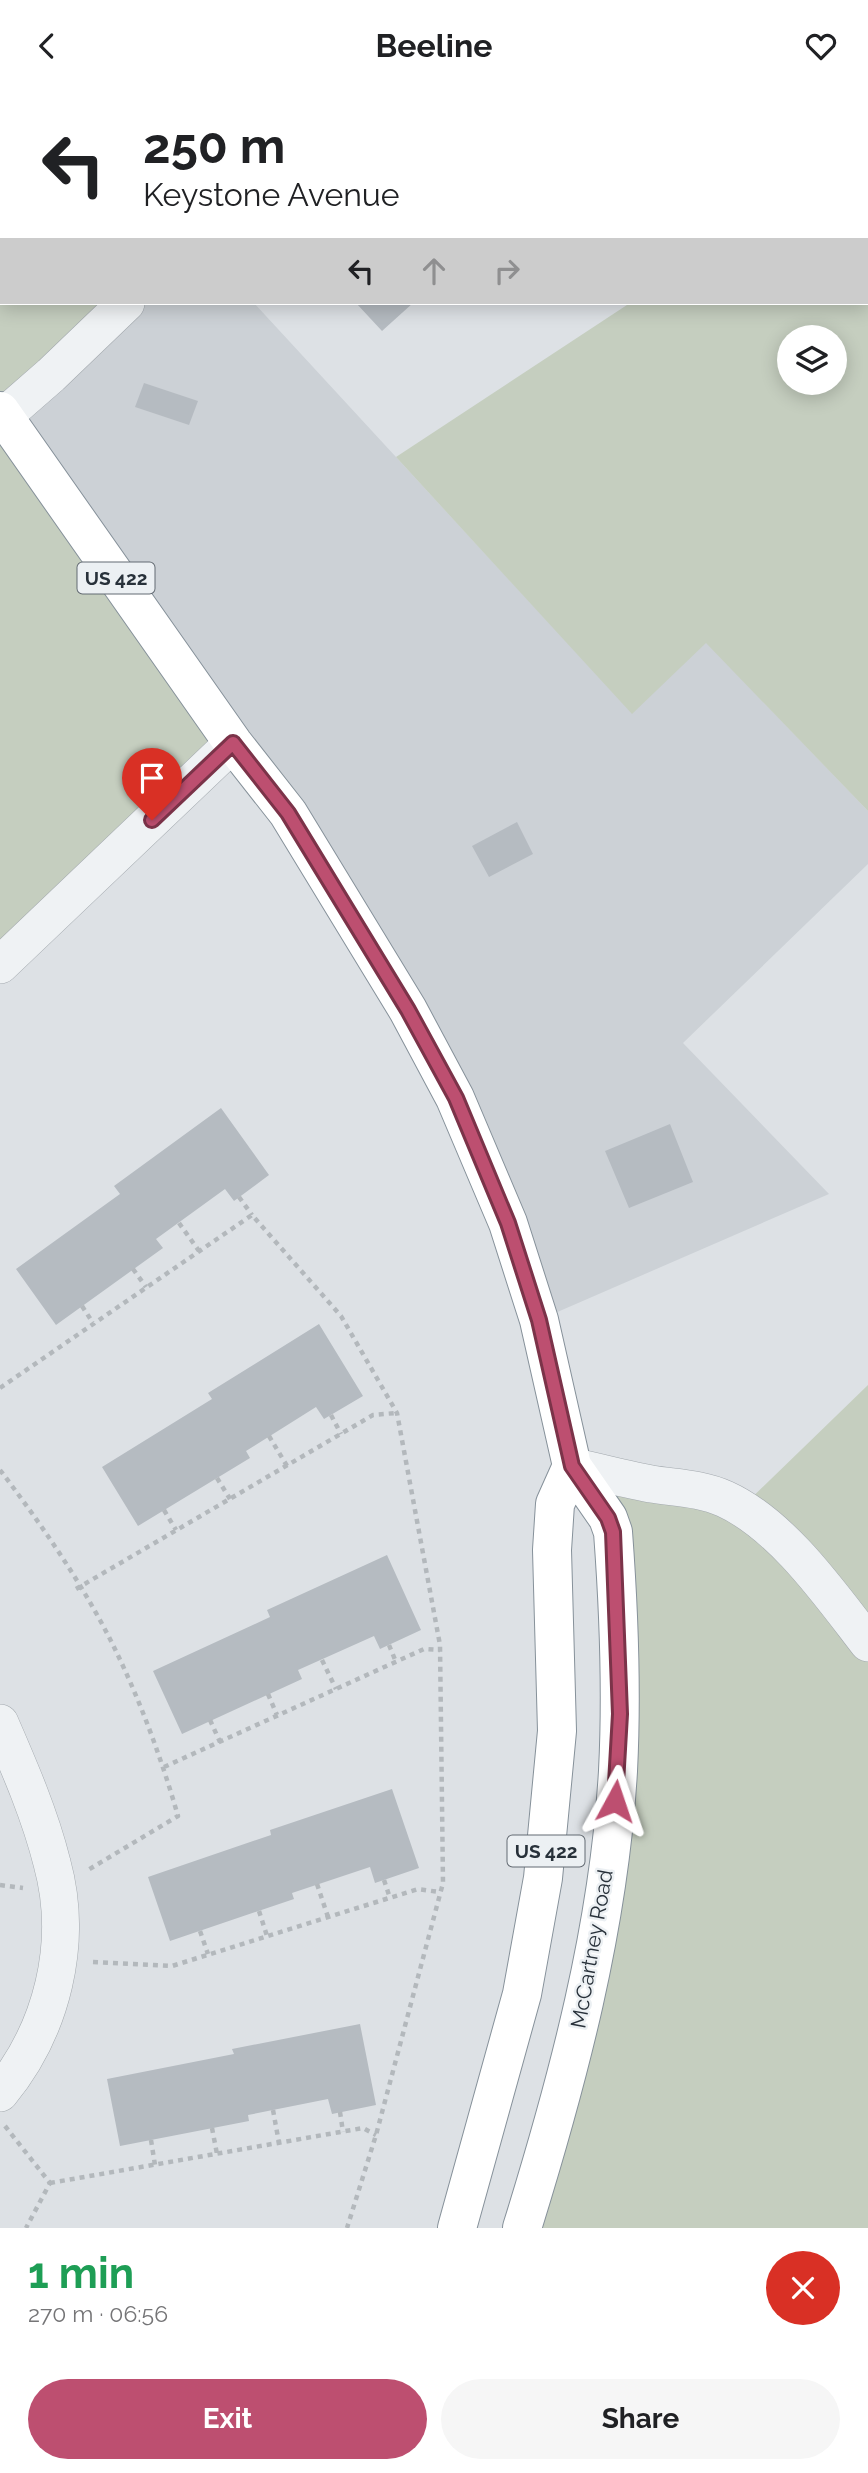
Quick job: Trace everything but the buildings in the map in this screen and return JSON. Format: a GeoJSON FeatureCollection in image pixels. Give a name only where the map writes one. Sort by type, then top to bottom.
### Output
{"type":"FeatureCollection","features":[{"type":"Feature","properties":{"kind":"highway","name":"McCartney Road"},"geometry":{"type":"LineString","coordinates":[[2,413],[233,743],[288,813],[408,1010],[456,1098],[508,1223],[539,1320],[572,1466],[608,1518],[613,1532],[620,1714],[618,1774],[606,1881],[579,2024],[522,2228]]}},
{"type":"Feature","properties":{"kind":"highway","name":"US 422"},"geometry":{"type":"LineString","coordinates":[[457,2228],[522,1994],[543,1878],[557,1731],[552,1550],[555,1504],[572,1466]]}},
{"type":"Feature","properties":{"kind":"street"},"geometry":{"type":"LineString","coordinates":[[2,413],[51,375],[124,305]]}},
{"type":"Feature","properties":{"kind":"street"},"geometry":{"type":"LineString","coordinates":[[0,965],[233,743]]}},
{"type":"Feature","properties":{"kind":"street"},"geometry":{"type":"LineString","coordinates":[[572,1466],[652,1484],[702,1491],[733,1503],[775,1533],[817,1577],[868,1643]]}},
{"type":"Feature","properties":{"kind":"street"},"geometry":{"type":"LineString","coordinates":[[0,1723],[23,1776],[53,1864],[59,1909],[59,1956],[53,1992],[40,2031],[19,2070],[0,2093]]}},
{"type":"Feature","properties":{"kind":"path"},"geometry":{"type":"LineString","coordinates":[[239,1197],[341,1317],[397,1413],[440,1650],[443,1883],[376,2135],[347,2228]]}},
{"type":"Feature","properties":{"kind":"path"},"geometry":{"type":"LineString","coordinates":[[0,1388],[252,1215]]}},
{"type":"Feature","properties":{"kind":"path"},"geometry":{"type":"LineString","coordinates":[[179,1223],[198,1251]]}},
{"type":"Feature","properties":{"kind":"path"},"geometry":{"type":"LineString","coordinates":[[134,1269],[146,1287]]}},
{"type":"Feature","properties":{"kind":"path"},"geometry":{"type":"LineString","coordinates":[[82,1306],[93,1323]]}},
{"type":"Feature","properties":{"kind":"path"},"geometry":{"type":"LineString","coordinates":[[78,1587],[373,1415],[397,1413]]}},
{"type":"Feature","properties":{"kind":"path"},"geometry":{"type":"LineString","coordinates":[[331,1415],[341,1434]]}},
{"type":"Feature","properties":{"kind":"path"},"geometry":{"type":"LineString","coordinates":[[269,1436],[287,1466]]}},
{"type":"Feature","properties":{"kind":"path"},"geometry":{"type":"LineString","coordinates":[[0,1470],[43,1527],[111,1642],[163,1767],[178,1817],[88,1870]]}},
{"type":"Feature","properties":{"kind":"path"},"geometry":{"type":"LineString","coordinates":[[217,1478],[230,1499]]}},
{"type":"Feature","properties":{"kind":"path"},"geometry":{"type":"LineString","coordinates":[[164,1510],[176,1530]]}},
{"type":"Feature","properties":{"kind":"path"},"geometry":{"type":"LineString","coordinates":[[389,1645],[396,1662]]}},
{"type":"Feature","properties":{"kind":"path"},"geometry":{"type":"LineString","coordinates":[[163,1767],[424,1649],[440,1650]]}},
{"type":"Feature","properties":{"kind":"path"},"geometry":{"type":"LineString","coordinates":[[322,1660],[336,1689]]}},
{"type":"Feature","properties":{"kind":"path"},"geometry":{"type":"LineString","coordinates":[[268,1694],[277,1715]]}},
{"type":"Feature","properties":{"kind":"path"},"geometry":{"type":"LineString","coordinates":[[210,1720],[220,1741]]}},
{"type":"Feature","properties":{"kind":"path"},"geometry":{"type":"LineString","coordinates":[[384,1880],[390,1898]]}},
{"type":"Feature","properties":{"kind":"path"},"geometry":{"type":"LineString","coordinates":[[317,1884],[328,1917]]}},
{"type":"Feature","properties":{"kind":"path"},"geometry":{"type":"LineString","coordinates":[[0,1885],[29,1888]]}},
{"type":"Feature","properties":{"kind":"path"},"geometry":{"type":"LineString","coordinates":[[59,1956],[95,1962],[172,1966],[418,1889],[440,1892]]}},
{"type":"Feature","properties":{"kind":"path"},"geometry":{"type":"LineString","coordinates":[[259,1911],[267,1936]]}},
{"type":"Feature","properties":{"kind":"path"},"geometry":{"type":"LineString","coordinates":[[200,1931],[208,1954]]}},
{"type":"Feature","properties":{"kind":"path"},"geometry":{"type":"LineString","coordinates":[[273,2110],[279,2143]]}},
{"type":"Feature","properties":{"kind":"path"},"geometry":{"type":"LineString","coordinates":[[340,2112],[343,2132]]}},
{"type":"Feature","properties":{"kind":"path"},"geometry":{"type":"LineString","coordinates":[[0,2120],[50,2183]]}},
{"type":"Feature","properties":{"kind":"path"},"geometry":{"type":"LineString","coordinates":[[212,2128],[217,2154]]}},
{"type":"Feature","properties":{"kind":"path"},"geometry":{"type":"LineString","coordinates":[[50,2183],[363,2128],[376,2135]]}},
{"type":"Feature","properties":{"kind":"path"},"geometry":{"type":"LineString","coordinates":[[151,2140],[155,2165]]}},
{"type":"Feature","properties":{"kind":"path"},"geometry":{"type":"LineString","coordinates":[[26,2228],[50,2183]]}},
{"type":"Feature","properties":{"kind":"shaded area"},"geometry":{"type":"Polygon","coordinates":[[[124,305],[256,305],[632,713],[706,642],[868,811],[868,864],[683,1043],[829,1194],[539,1320],[455,1098],[4,416],[124,305]]]}},
{"type":"Feature","properties":{"kind":"green space"},"geometry":{"type":"Polygon","coordinates":[[[0,305],[124,305],[4,416],[233,743],[0,965],[0,305]]]}},
{"type":"Feature","properties":{"kind":"green space"},"geometry":{"type":"Polygon","coordinates":[[[627,305],[868,305],[868,811],[706,643],[632,714],[396,457],[627,305]]]}},
{"type":"Feature","properties":{"kind":"green space"},"geometry":{"type":"Polygon","coordinates":[[[868,1385],[868,2228],[522,2228],[579,2024],[617,1590],[572,1466],[741,1508],[868,1385]]]}},
{"type":"Feature","properties":{"kind":"route"},"geometry":{"type":"LineString","coordinates":[[152,820],[233,743],[288,813],[408,1010],[456,1098],[508,1223],[539,1320],[572,1466],[608,1518],[613,1532],[620,1714],[615,1801]]}}]}
